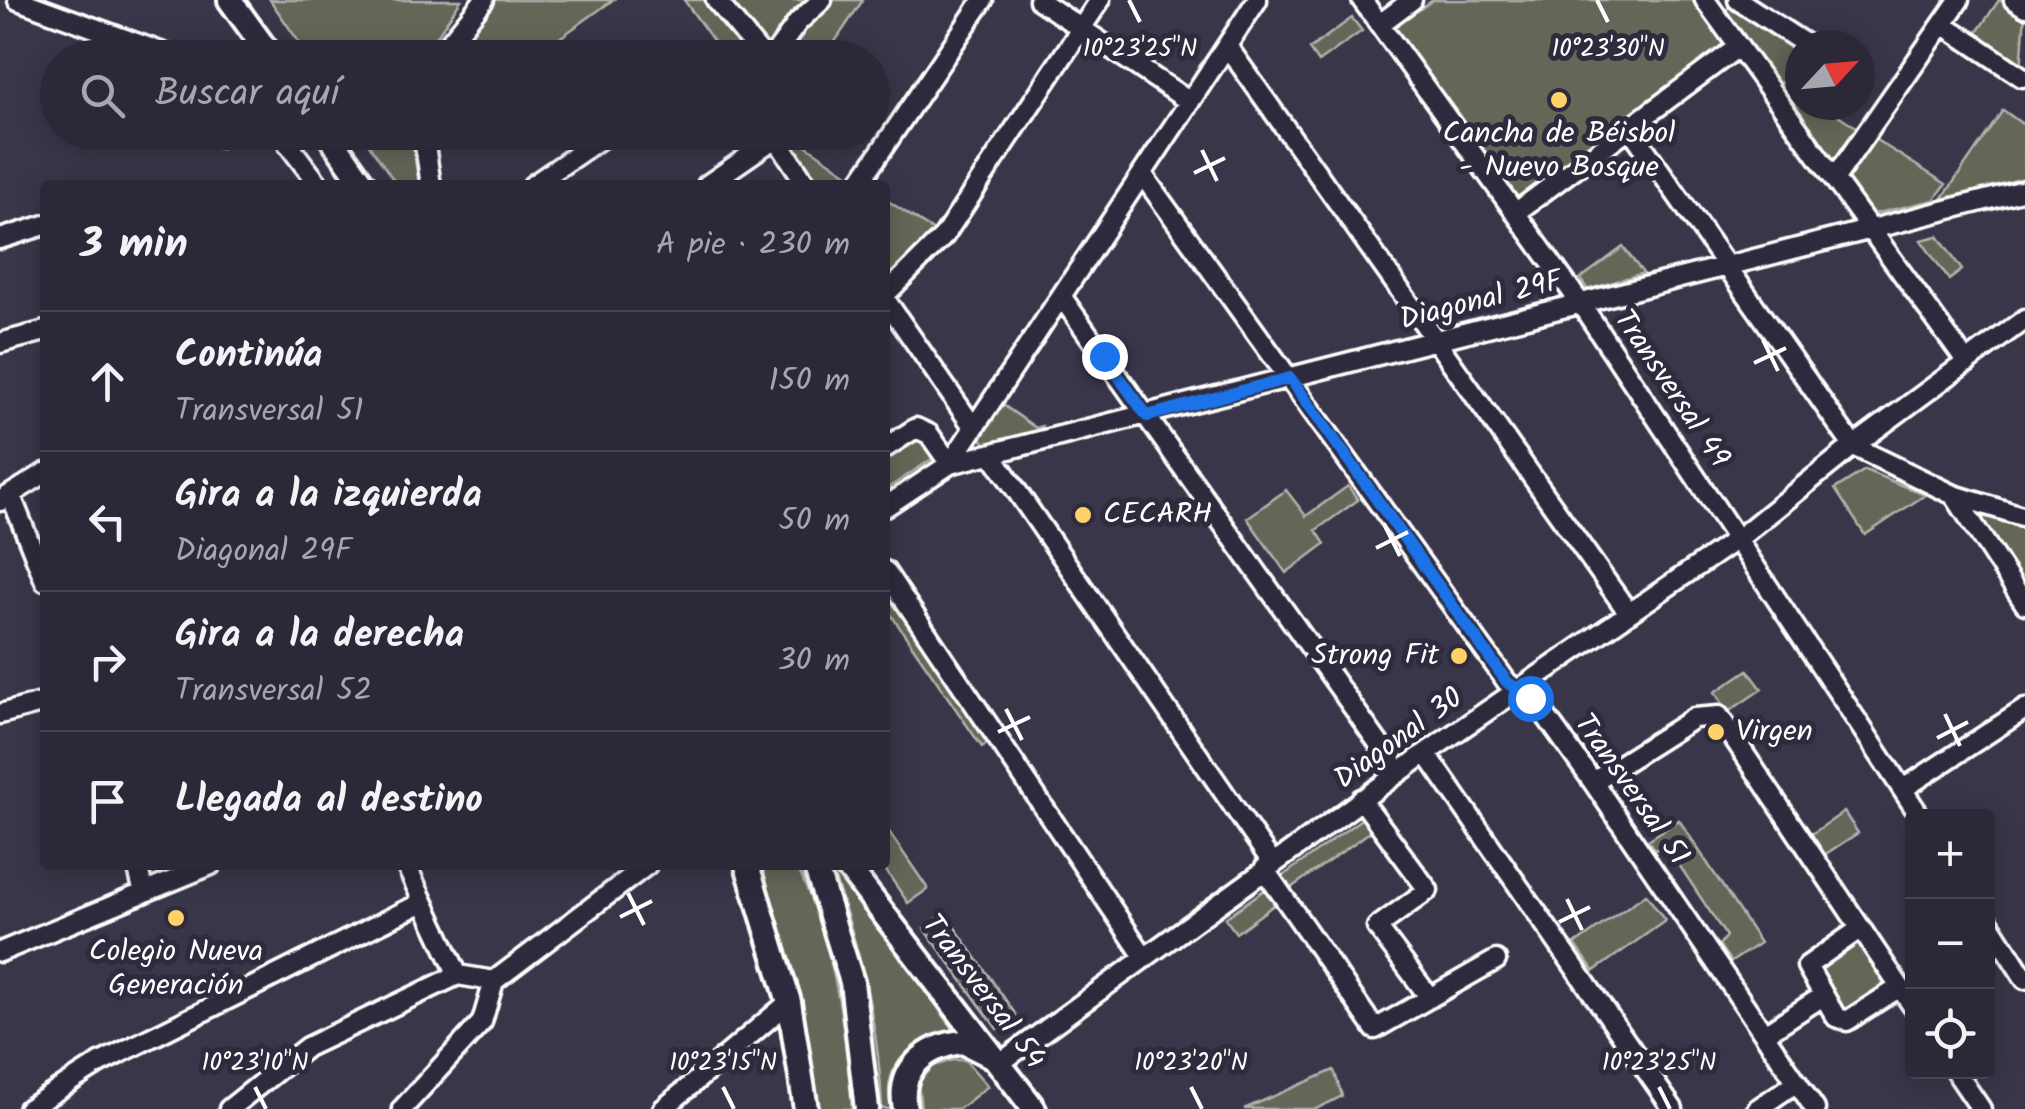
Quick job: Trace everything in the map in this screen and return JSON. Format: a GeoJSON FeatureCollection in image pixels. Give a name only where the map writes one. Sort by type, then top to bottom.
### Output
{"type":"FeatureCollection","features":[{"type":"Feature","properties":{"kind":"main road"},"geometry":{"type":"LineString","coordinates":[[230,0],[259,40]]}},
{"type":"Feature","properties":{"kind":"main road"},"geometry":{"type":"LineString","coordinates":[[337,150],[355,180]]}},
{"type":"Feature","properties":{"kind":"main road"},"geometry":{"type":"LineString","coordinates":[[749,870],[789,1002],[806,1109]]}},
{"type":"Feature","properties":{"kind":"main road"},"geometry":{"type":"LineString","coordinates":[[816,870],[852,982],[867,1109]]}},
{"type":"Feature","properties":{"kind":"main road","name":"Transversal 54"},"geometry":{"type":"LineString","coordinates":[[850,870],[1034,1109]]}},
{"type":"Feature","properties":{"kind":"main road"},"geometry":{"type":"LineString","coordinates":[[904,1109],[908,1071],[936,1048],[963,1042],[1000,1063]]}},
{"type":"Feature","properties":{"kind":"street"},"geometry":{"type":"LineString","coordinates":[[452,40],[484,0]]}},
{"type":"Feature","properties":{"kind":"street"},"geometry":{"type":"LineString","coordinates":[[716,0],[749,40]]}},
{"type":"Feature","properties":{"kind":"street"},"geometry":{"type":"LineString","coordinates":[[785,40],[822,0]]}},
{"type":"Feature","properties":{"kind":"street"},"geometry":{"type":"LineString","coordinates":[[890,138],[983,0]]}},
{"type":"Feature","properties":{"kind":"street"},"geometry":{"type":"LineString","coordinates":[[1038,0],[1190,102]]}},
{"type":"Feature","properties":{"kind":"street"},"geometry":{"type":"LineString","coordinates":[[890,292],[944,236],[1100,0]]}},
{"type":"Feature","properties":{"kind":"street"},"geometry":{"type":"LineString","coordinates":[[890,504],[950,464],[1257,0]]}},
{"type":"Feature","properties":{"kind":"street","name":"Transversal 49"},"geometry":{"type":"LineString","coordinates":[[1362,0],[1581,304],[1915,809]]}},
{"type":"Feature","properties":{"kind":"street"},"geometry":{"type":"LineString","coordinates":[[1380,24],[1412,0]]}},
{"type":"Feature","properties":{"kind":"street"},"geometry":{"type":"LineString","coordinates":[[1738,0],[1785,31]]}},
{"type":"Feature","properties":{"kind":"street"},"geometry":{"type":"LineString","coordinates":[[1835,178],[1959,0]]}},
{"type":"Feature","properties":{"kind":"street"},"geometry":{"type":"LineString","coordinates":[[2014,0],[2025,7]]}},
{"type":"Feature","properties":{"kind":"street"},"geometry":{"type":"LineString","coordinates":[[0,7],[20,1],[127,40]]}},
{"type":"Feature","properties":{"kind":"street"},"geometry":{"type":"LineString","coordinates":[[1715,5],[1738,47],[1967,363]]}},
{"type":"Feature","properties":{"kind":"street"},"geometry":{"type":"LineString","coordinates":[[1942,24],[2022,77]]}},
{"type":"Feature","properties":{"kind":"street"},"geometry":{"type":"LineString","coordinates":[[1227,46],[1628,612]]}},
{"type":"Feature","properties":{"kind":"street"},"geometry":{"type":"LineString","coordinates":[[1515,213],[1738,47]]}},
{"type":"Feature","properties":{"kind":"street"},"geometry":{"type":"LineString","coordinates":[[1630,128],[1853,446],[1954,495],[2025,517]]}},
{"type":"Feature","properties":{"kind":"street"},"geometry":{"type":"LineString","coordinates":[[292,150],[315,180]]}},
{"type":"Feature","properties":{"kind":"street"},"geometry":{"type":"LineString","coordinates":[[426,150],[432,180]]}},
{"type":"Feature","properties":{"kind":"street"},"geometry":{"type":"LineString","coordinates":[[539,180],[584,150]]}},
{"type":"Feature","properties":{"kind":"street"},"geometry":{"type":"LineString","coordinates":[[714,180],[754,150]]}},
{"type":"Feature","properties":{"kind":"street"},"geometry":{"type":"LineString","coordinates":[[784,150],[804,180]]}},
{"type":"Feature","properties":{"kind":"street"},"geometry":{"type":"LineString","coordinates":[[861,180],[882,150]]}},
{"type":"Feature","properties":{"kind":"street","name":"Transversal 51"},"geometry":{"type":"LineString","coordinates":[[1142,174],[1507,682],[1543,712],[1594,782],[1815,1109]]}},
{"type":"Feature","properties":{"kind":"street","name":"Diagonal 29F"},"geometry":{"type":"LineString","coordinates":[[950,464],[2025,190]]}},
{"type":"Feature","properties":{"kind":"street"},"geometry":{"type":"LineString","coordinates":[[0,239],[40,227]]}},
{"type":"Feature","properties":{"kind":"street"},"geometry":{"type":"LineString","coordinates":[[1061,296],[1399,772]]}},
{"type":"Feature","properties":{"kind":"street"},"geometry":{"type":"LineString","coordinates":[[890,304],[974,428]]}},
{"type":"Feature","properties":{"kind":"street","name":"Diagonal 30"},"geometry":{"type":"LineString","coordinates":[[1000,1063],[1517,688],[1738,538],[1853,446],[2025,320]]}},
{"type":"Feature","properties":{"kind":"street"},"geometry":{"type":"LineString","coordinates":[[0,341],[40,333]]}},
{"type":"Feature","properties":{"kind":"street"},"geometry":{"type":"LineString","coordinates":[[890,445],[916,428],[928,434],[950,464]]}},
{"type":"Feature","properties":{"kind":"street"},"geometry":{"type":"LineString","coordinates":[[992,455],[1375,1028],[1496,960]]}},
{"type":"Feature","properties":{"kind":"street"},"geometry":{"type":"LineString","coordinates":[[40,476],[5,498],[40,571]]}},
{"type":"Feature","properties":{"kind":"street"},"geometry":{"type":"LineString","coordinates":[[1954,495],[2025,604]]}},
{"type":"Feature","properties":{"kind":"street"},"geometry":{"type":"LineString","coordinates":[[890,578],[1144,958]]}},
{"type":"Feature","properties":{"kind":"street"},"geometry":{"type":"LineString","coordinates":[[0,714],[40,703]]}},
{"type":"Feature","properties":{"kind":"street"},"geometry":{"type":"LineString","coordinates":[[1903,790],[2025,709]]}},
{"type":"Feature","properties":{"kind":"street"},"geometry":{"type":"LineString","coordinates":[[1594,782],[1694,718],[1715,714],[1736,738],[1905,994]]}},
{"type":"Feature","properties":{"kind":"street"},"geometry":{"type":"LineString","coordinates":[[1426,753],[1673,1109]]}},
{"type":"Feature","properties":{"kind":"street"},"geometry":{"type":"LineString","coordinates":[[1362,799],[1428,890],[1377,927],[1430,998]]}},
{"type":"Feature","properties":{"kind":"street"},"geometry":{"type":"LineString","coordinates":[[137,870],[144,893]]}},
{"type":"Feature","properties":{"kind":"street"},"geometry":{"type":"LineString","coordinates":[[1,949],[199,870]]}},
{"type":"Feature","properties":{"kind":"street"},"geometry":{"type":"LineString","coordinates":[[408,870],[458,974]]}},
{"type":"Feature","properties":{"kind":"street"},"geometry":{"type":"LineString","coordinates":[[402,1109],[482,1022],[494,982],[640,870]]}},
{"type":"Feature","properties":{"kind":"street"},"geometry":{"type":"LineString","coordinates":[[28,1109],[134,1045],[421,903]]}},
{"type":"Feature","properties":{"kind":"street"},"geometry":{"type":"LineString","coordinates":[[1861,928],[1808,963],[1807,970],[1823,996],[1844,1022],[1900,987]]}},
{"type":"Feature","properties":{"kind":"street"},"geometry":{"type":"LineString","coordinates":[[1995,931],[2025,979]]}},
{"type":"Feature","properties":{"kind":"street"},"geometry":{"type":"LineString","coordinates":[[229,1109],[307,1047],[458,974],[494,982]]}},
{"type":"Feature","properties":{"kind":"street"},"geometry":{"type":"LineString","coordinates":[[1766,1033],[1823,996]]}},
{"type":"Feature","properties":{"kind":"street"},"geometry":{"type":"LineString","coordinates":[[663,1109],[789,1002]]}},
{"type":"Feature","properties":{"kind":"street"},"geometry":{"type":"LineString","coordinates":[[1961,1079],[1981,1109]]}},
{"type":"Feature","properties":{"kind":"street"},"geometry":{"type":"LineString","coordinates":[[1757,1109],[1797,1082]]}},
{"type":"Feature","properties":{"kind":"green space"},"geometry":{"type":"Polygon","coordinates":[[[270,0],[461,0],[434,40],[298,40],[270,0]]]}},
{"type":"Feature","properties":{"kind":"green space"},"geometry":{"type":"Polygon","coordinates":[[[496,0],[613,0],[557,40],[464,40],[496,0]]]}},
{"type":"Feature","properties":{"kind":"green space"},"geometry":{"type":"Polygon","coordinates":[[[684,0],[863,0],[836,40],[713,40],[684,0]]]}},
{"type":"Feature","properties":{"kind":"green space","name":"Cancha de Béisbol - Nuevo Bosque"},"geometry":{"type":"Polygon","coordinates":[[[1433,0],[1692,0],[1728,51],[1517,201],[1394,27],[1433,0]]]}},
{"type":"Feature","properties":{"kind":"green space"},"geometry":{"type":"Polygon","coordinates":[[[1733,0],[1785,35],[1785,78],[1780,85],[1724,14],[1733,0]]]}},
{"type":"Feature","properties":{"kind":"green space"},"geometry":{"type":"Polygon","coordinates":[[[1999,0],[2025,13],[2021,70],[1973,38],[1999,0]]]}},
{"type":"Feature","properties":{"kind":"green space"},"geometry":{"type":"Polygon","coordinates":[[[1352,18],[1362,31],[1318,62],[1309,49],[1352,18]]]}},
{"type":"Feature","properties":{"kind":"green space"},"geometry":{"type":"Polygon","coordinates":[[[2003,110],[2025,126],[2025,178],[1942,199],[2003,110]]]}},
{"type":"Feature","properties":{"kind":"green space"},"geometry":{"type":"Polygon","coordinates":[[[1806,120],[1846,120],[1862,131],[1838,166],[1806,120]]]}},
{"type":"Feature","properties":{"kind":"green space"},"geometry":{"type":"Polygon","coordinates":[[[1873,138],[1946,184],[1934,200],[1869,215],[1845,176],[1873,138]]]}},
{"type":"Feature","properties":{"kind":"green space"},"geometry":{"type":"Polygon","coordinates":[[[373,150],[414,150],[418,180],[394,180],[373,150]]]}},
{"type":"Feature","properties":{"kind":"green space"},"geometry":{"type":"Polygon","coordinates":[[[790,150],[813,150],[852,177],[851,180],[811,180],[790,150]]]}},
{"type":"Feature","properties":{"kind":"green space"},"geometry":{"type":"Polygon","coordinates":[[[890,202],[937,233],[890,281],[890,202]]]}},
{"type":"Feature","properties":{"kind":"green space"},"geometry":{"type":"Polygon","coordinates":[[[1938,236],[1962,270],[1949,280],[1921,240],[1938,236]]]}},
{"type":"Feature","properties":{"kind":"green space"},"geometry":{"type":"Polygon","coordinates":[[[1623,247],[1643,273],[1588,290],[1580,279],[1623,247]]]}},
{"type":"Feature","properties":{"kind":"green space"},"geometry":{"type":"Polygon","coordinates":[[[1003,405],[1036,428],[1042,426],[1042,430],[985,444],[981,438],[1003,405]]]}},
{"type":"Feature","properties":{"kind":"green space"},"geometry":{"type":"Polygon","coordinates":[[[921,435],[935,457],[890,487],[890,456],[921,435]]]}},
{"type":"Feature","properties":{"kind":"green space"},"geometry":{"type":"Polygon","coordinates":[[[1865,470],[1925,495],[1865,535],[1835,489],[1865,470]]]}},
{"type":"Feature","properties":{"kind":"green space"},"geometry":{"type":"Polygon","coordinates":[[[1348,486],[1358,500],[1316,530],[1325,544],[1286,573],[1247,518],[1286,490],[1306,516],[1348,486]]]}},
{"type":"Feature","properties":{"kind":"green space"},"geometry":{"type":"Polygon","coordinates":[[[1974,507],[2025,523],[2025,585],[1974,507]]]}},
{"type":"Feature","properties":{"kind":"green space"},"geometry":{"type":"Polygon","coordinates":[[[890,596],[990,742],[982,747],[890,613],[890,596]]]}},
{"type":"Feature","properties":{"kind":"green space"},"geometry":{"type":"Polygon","coordinates":[[[1748,670],[1762,689],[1728,712],[1715,692],[1748,670]]]}},
{"type":"Feature","properties":{"kind":"green space"},"geometry":{"type":"Polygon","coordinates":[[[1844,812],[1858,833],[1824,855],[1810,835],[1844,812]]]}},
{"type":"Feature","properties":{"kind":"green space"},"geometry":{"type":"Polygon","coordinates":[[[1364,817],[1374,829],[1288,890],[1280,878],[1364,817]]]}},
{"type":"Feature","properties":{"kind":"green space"},"geometry":{"type":"Polygon","coordinates":[[[1679,820],[1760,943],[1731,962],[1719,945],[1726,936],[1666,845],[1655,850],[1648,840],[1679,820]]]}},
{"type":"Feature","properties":{"kind":"green space"},"geometry":{"type":"Polygon","coordinates":[[[890,833],[928,889],[908,903],[885,870],[890,870],[890,833]]]}},
{"type":"Feature","properties":{"kind":"green space"},"geometry":{"type":"Polygon","coordinates":[[[758,870],[798,870],[809,894],[836,984],[852,1109],[820,1109],[803,1021],[758,870]]]}},
{"type":"Feature","properties":{"kind":"green space"},"geometry":{"type":"Polygon","coordinates":[[[832,870],[838,870],[954,1030],[926,1040],[903,1056],[891,1079],[891,1109],[882,1109],[877,1046],[850,925],[832,870]]]}},
{"type":"Feature","properties":{"kind":"green space"},"geometry":{"type":"Polygon","coordinates":[[[1264,890],[1275,904],[1236,933],[1225,918],[1264,890]]]}},
{"type":"Feature","properties":{"kind":"green space"},"geometry":{"type":"Polygon","coordinates":[[[1646,894],[1665,921],[1594,971],[1575,944],[1646,894]]]}},
{"type":"Feature","properties":{"kind":"green space"},"geometry":{"type":"Polygon","coordinates":[[[945,913],[1016,1015],[997,1029],[924,928],[945,913]]]}},
{"type":"Feature","properties":{"kind":"green space"},"geometry":{"type":"Polygon","coordinates":[[[1859,934],[1892,984],[1844,1016],[1811,965],[1859,934]]]}},
{"type":"Feature","properties":{"kind":"green space"},"geometry":{"type":"Polygon","coordinates":[[[965,1060],[988,1086],[959,1109],[921,1109],[918,1083],[934,1066],[965,1060]]]}},
{"type":"Feature","properties":{"kind":"green space"},"geometry":{"type":"Polygon","coordinates":[[[1334,1070],[1342,1096],[1316,1109],[1244,1109],[1334,1070]]]}},
{"type":"Feature","properties":{"kind":"place","name":"Cancha de Béisbol - Nuevo Bosque"},"geometry":{"type":"Point","coordinates":[1559,100]}},
{"type":"Feature","properties":{"kind":"place","name":"CECARH"},"geometry":{"type":"Point","coordinates":[1083,515]}},
{"type":"Feature","properties":{"kind":"place","name":"Strong Fit"},"geometry":{"type":"Point","coordinates":[1459,656]}},
{"type":"Feature","properties":{"kind":"place","name":"Virgen"},"geometry":{"type":"Point","coordinates":[1716,732]}},
{"type":"Feature","properties":{"kind":"place","name":"Colegio Nueva Generación"},"geometry":{"type":"Point","coordinates":[176,918]}},
{"type":"Feature","properties":{"kind":"route"},"geometry":{"type":"LineString","coordinates":[[1104,356],[1147,416],[1290,378],[1507,682],[1530,698]]}}]}
